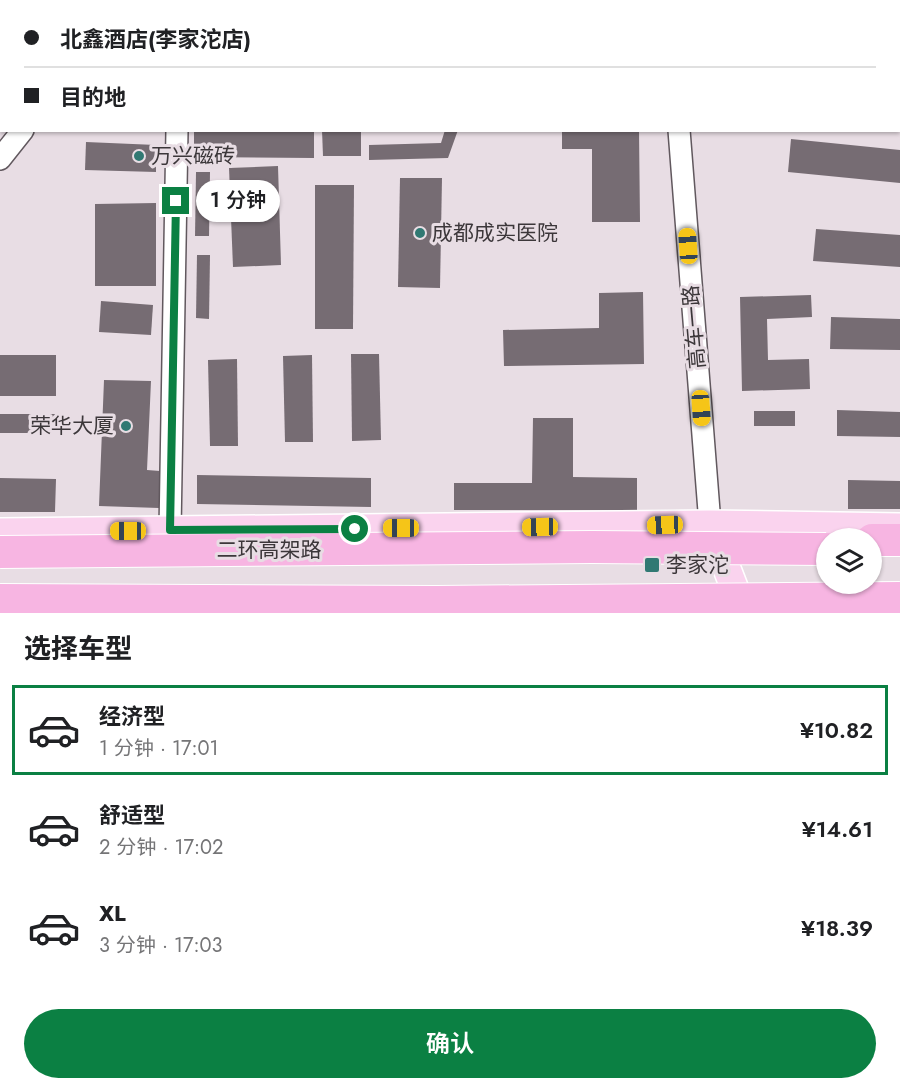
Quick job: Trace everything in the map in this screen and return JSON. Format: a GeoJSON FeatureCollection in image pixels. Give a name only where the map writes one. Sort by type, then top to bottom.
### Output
{"type":"FeatureCollection","features":[{"type":"Feature","properties":{"kind":"highway"},"geometry":{"type":"LineString","coordinates":[[592,547],[646,537],[816,539]]}},
{"type":"Feature","properties":{"kind":"highway"},"geometry":{"type":"LineString","coordinates":[[882,540],[900,540]]}},
{"type":"Feature","properties":{"kind":"highway","name":"二环高架路"},"geometry":{"type":"LineString","coordinates":[[0,552],[592,547],[816,549]]}},
{"type":"Feature","properties":{"kind":"highway"},"geometry":{"type":"LineString","coordinates":[[882,550],[900,550]]}},
{"type":"Feature","properties":{"kind":"highway"},"geometry":{"type":"LineString","coordinates":[[0,600],[436,602],[900,598]]}},
{"type":"Feature","properties":{"kind":"highway"},"geometry":{"type":"LineString","coordinates":[[436,602],[475,613]]}},
{"type":"Feature","properties":{"kind":"main road"},"geometry":{"type":"LineString","coordinates":[[710,524],[744,613]]}},
{"type":"Feature","properties":{"kind":"main road"},"geometry":{"type":"LineString","coordinates":[[0,532],[710,524],[900,527]]}},
{"type":"Feature","properties":{"kind":"street"},"geometry":{"type":"LineString","coordinates":[[0,159],[21,132]]}},
{"type":"Feature","properties":{"kind":"street"},"geometry":{"type":"LineString","coordinates":[[170,530],[177,132]]}},
{"type":"Feature","properties":{"kind":"street","name":"高车一路"},"geometry":{"type":"LineString","coordinates":[[679,132],[710,524]]}},
{"type":"Feature","properties":{"kind":"building"},"geometry":{"type":"Polygon","coordinates":[[[194,132],[314,132],[314,158],[194,157],[194,132]]]}},
{"type":"Feature","properties":{"kind":"building"},"geometry":{"type":"Polygon","coordinates":[[[322,132],[361,132],[361,156],[323,156],[322,132]]]}},
{"type":"Feature","properties":{"kind":"building"},"geometry":{"type":"Polygon","coordinates":[[[444,132],[457,132],[448,158],[369,160],[369,145],[441,143],[444,132]]]}},
{"type":"Feature","properties":{"kind":"building"},"geometry":{"type":"Polygon","coordinates":[[[562,132],[639,132],[640,222],[592,222],[592,149],[562,149],[562,132]]]}},
{"type":"Feature","properties":{"kind":"building"},"geometry":{"type":"Polygon","coordinates":[[[791,139],[900,150],[900,183],[788,172],[791,139]]]}},
{"type":"Feature","properties":{"kind":"building"},"geometry":{"type":"Polygon","coordinates":[[[86,142],[156,145],[156,172],[85,170],[86,142]]]}},
{"type":"Feature","properties":{"kind":"building"},"geometry":{"type":"Polygon","coordinates":[[[278,166],[281,265],[233,267],[229,168],[278,166]]]}},
{"type":"Feature","properties":{"kind":"building"},"geometry":{"type":"Polygon","coordinates":[[[196,172],[210,172],[209,236],[195,236],[196,172]]]}},
{"type":"Feature","properties":{"kind":"building","name":"成都成实医院"},"geometry":{"type":"Polygon","coordinates":[[[400,178],[442,178],[440,288],[398,287],[400,178]]]}},
{"type":"Feature","properties":{"kind":"building"},"geometry":{"type":"Polygon","coordinates":[[[315,185],[354,185],[353,329],[315,329],[315,185]]]}},
{"type":"Feature","properties":{"kind":"building"},"geometry":{"type":"Polygon","coordinates":[[[156,203],[156,286],[95,286],[95,204],[156,203]]]}},
{"type":"Feature","properties":{"kind":"building"},"geometry":{"type":"Polygon","coordinates":[[[816,229],[900,235],[900,267],[813,261],[816,229]]]}},
{"type":"Feature","properties":{"kind":"building"},"geometry":{"type":"Polygon","coordinates":[[[197,255],[210,255],[209,319],[196,318],[197,255]]]}},
{"type":"Feature","properties":{"kind":"building"},"geometry":{"type":"Polygon","coordinates":[[[643,292],[644,364],[504,366],[503,330],[599,328],[599,293],[643,292]]]}},
{"type":"Feature","properties":{"kind":"building"},"geometry":{"type":"Polygon","coordinates":[[[811,295],[812,317],[767,319],[768,360],[809,359],[810,389],[742,391],[740,297],[811,295]]]}},
{"type":"Feature","properties":{"kind":"building"},"geometry":{"type":"Polygon","coordinates":[[[101,301],[153,305],[151,335],[99,332],[101,301]]]}},
{"type":"Feature","properties":{"kind":"building"},"geometry":{"type":"Polygon","coordinates":[[[831,317],[900,319],[900,350],[830,349],[831,317]]]}},
{"type":"Feature","properties":{"kind":"building"},"geometry":{"type":"Polygon","coordinates":[[[351,354],[379,354],[381,440],[352,441],[351,354]]]}},
{"type":"Feature","properties":{"kind":"building"},"geometry":{"type":"Polygon","coordinates":[[[0,355],[56,355],[56,396],[0,396],[0,355]]]}},
{"type":"Feature","properties":{"kind":"building"},"geometry":{"type":"Polygon","coordinates":[[[312,355],[313,442],[285,442],[283,356],[312,355]]]}},
{"type":"Feature","properties":{"kind":"building"},"geometry":{"type":"Polygon","coordinates":[[[237,359],[238,446],[210,446],[208,360],[237,359]]]}},
{"type":"Feature","properties":{"kind":"building","name":"荣华大厦"},"geometry":{"type":"Polygon","coordinates":[[[104,380],[151,381],[147,470],[160,471],[159,508],[99,506],[104,380]]]}},
{"type":"Feature","properties":{"kind":"building"},"geometry":{"type":"Polygon","coordinates":[[[837,410],[900,412],[900,437],[837,436],[837,410]]]}},
{"type":"Feature","properties":{"kind":"building"},"geometry":{"type":"Polygon","coordinates":[[[754,411],[795,411],[795,426],[754,426],[754,411]]]}},
{"type":"Feature","properties":{"kind":"building"},"geometry":{"type":"Polygon","coordinates":[[[0,414],[56,414],[56,433],[0,433],[0,414]]]}},
{"type":"Feature","properties":{"kind":"building"},"geometry":{"type":"Polygon","coordinates":[[[533,418],[573,418],[573,477],[637,478],[637,510],[454,510],[454,483],[532,483],[533,418]]]}},
{"type":"Feature","properties":{"kind":"building"},"geometry":{"type":"Polygon","coordinates":[[[197,475],[371,478],[371,507],[197,504],[197,475]]]}},
{"type":"Feature","properties":{"kind":"building"},"geometry":{"type":"Polygon","coordinates":[[[0,478],[56,479],[55,512],[0,512],[0,478]]]}},
{"type":"Feature","properties":{"kind":"building"},"geometry":{"type":"Polygon","coordinates":[[[848,480],[900,481],[900,509],[848,509],[848,480]]]}},
{"type":"Feature","properties":{"kind":"place","name":"万兴磁砖"},"geometry":{"type":"Point","coordinates":[139,156]}},
{"type":"Feature","properties":{"kind":"place","name":"成都成实医院"},"geometry":{"type":"Point","coordinates":[420,233]}},
{"type":"Feature","properties":{"kind":"place","name":"荣华大厦"},"geometry":{"type":"Point","coordinates":[126,426]}},
{"type":"Feature","properties":{"kind":"place","name":"李家沱"},"geometry":{"type":"Point","coordinates":[652,565]}},
{"type":"Feature","properties":{"kind":"route"},"geometry":{"type":"LineString","coordinates":[[176,201],[170,530],[355,529]]}}]}
